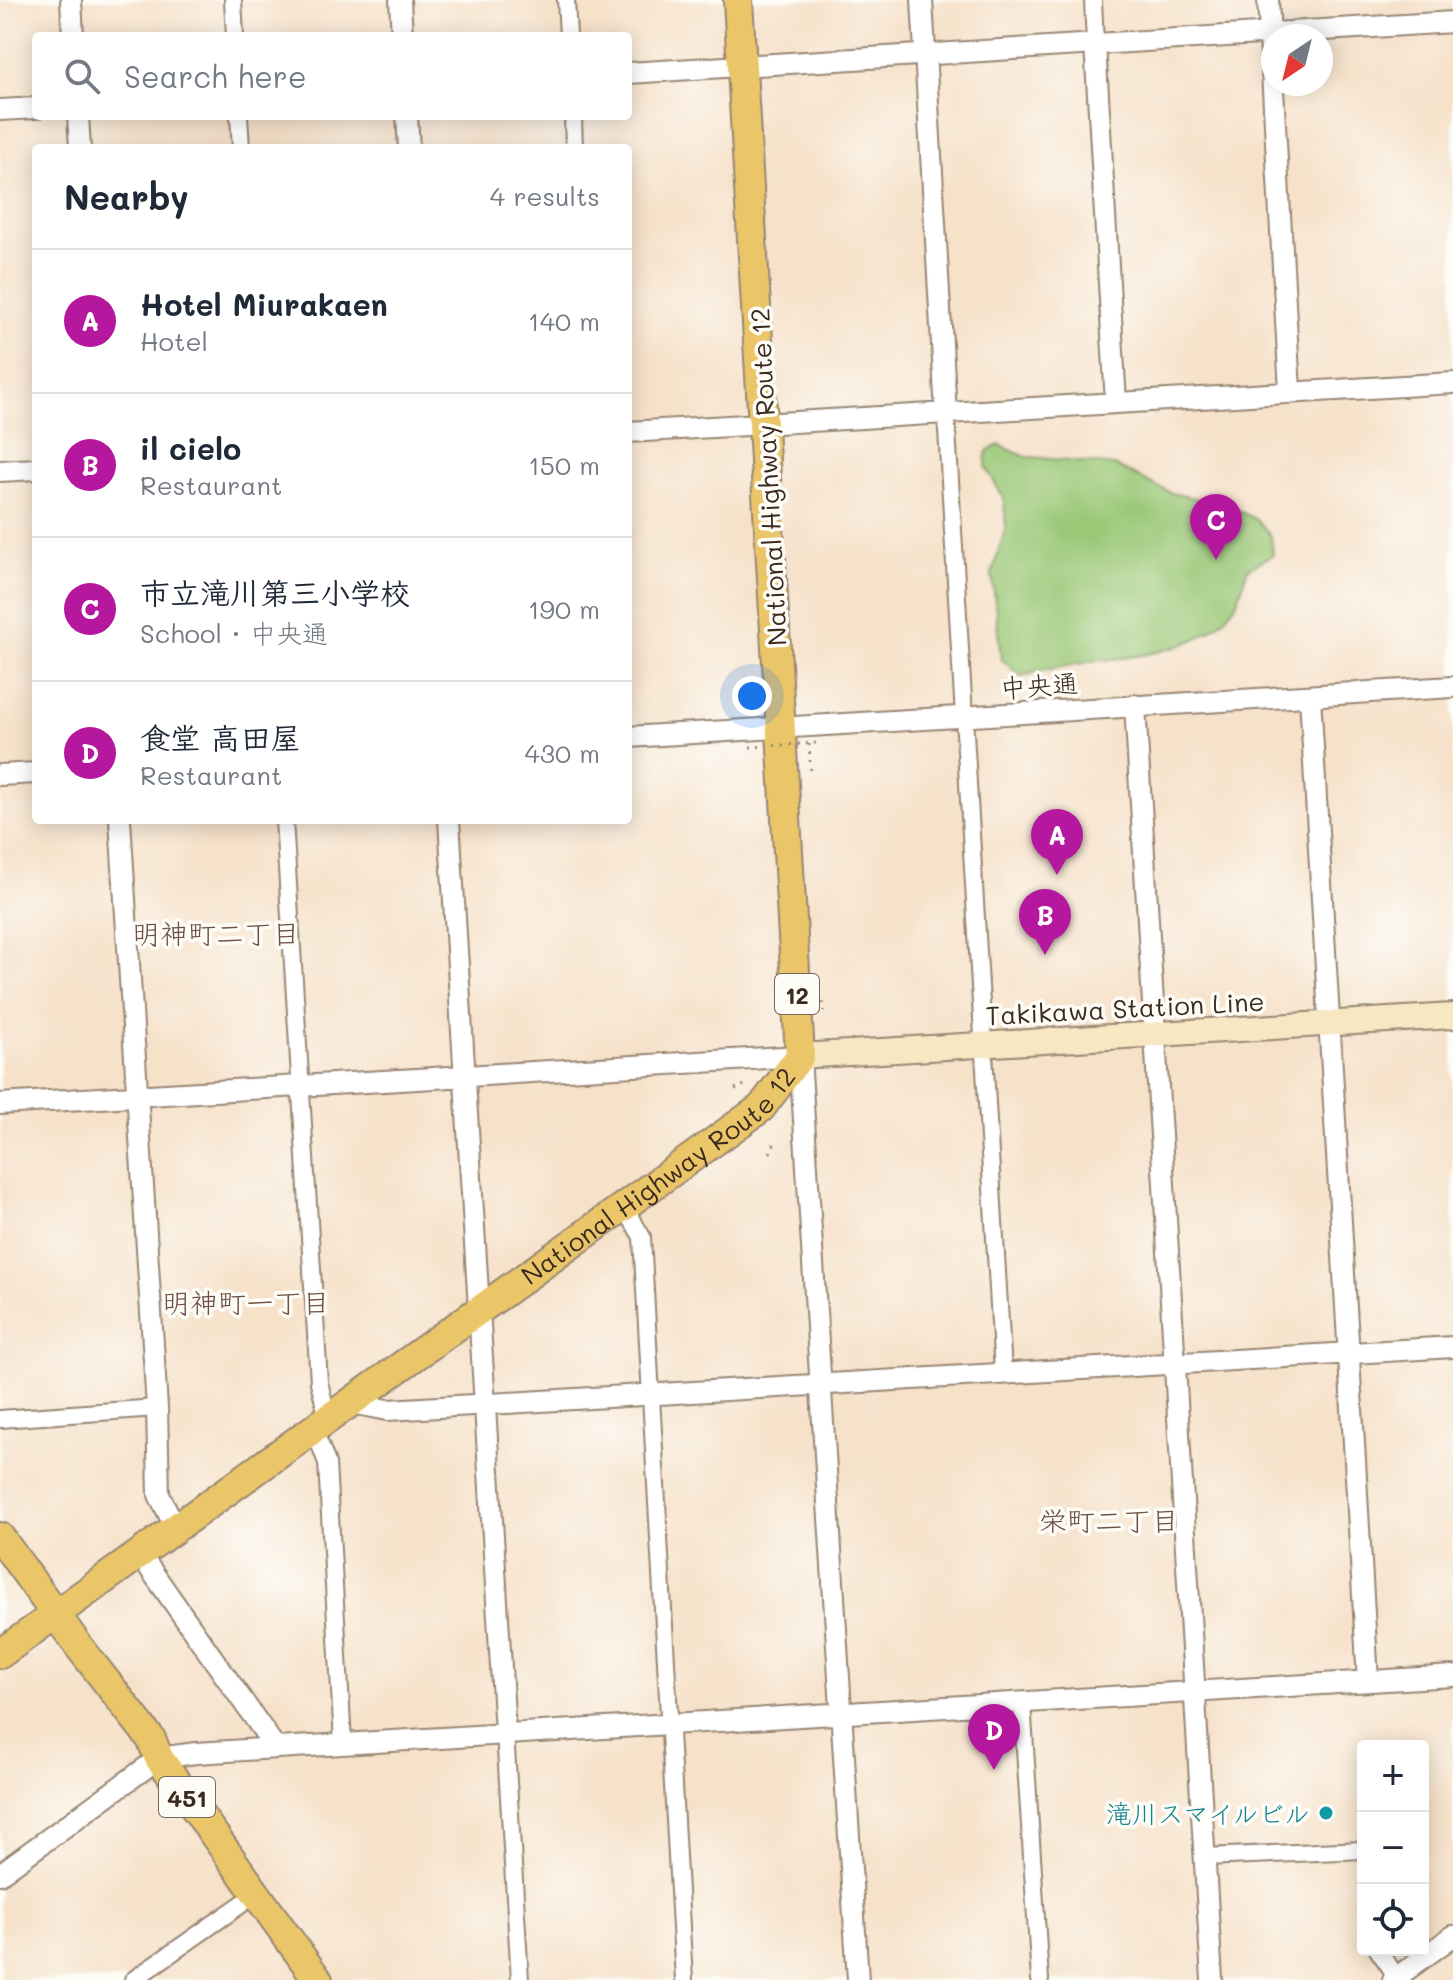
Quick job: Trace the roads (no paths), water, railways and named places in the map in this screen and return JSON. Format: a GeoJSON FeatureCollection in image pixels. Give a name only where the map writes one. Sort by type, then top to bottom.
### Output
{"type":"FeatureCollection","features":[{"type":"Feature","properties":{"kind":"highway","name":"National Highway Route 12"},"geometry":{"type":"LineString","coordinates":[[0,1654],[761,1108],[800,1056],[738,0]]}},
{"type":"Feature","properties":{"kind":"highway"},"geometry":{"type":"LineString","coordinates":[[0,1537],[55,1614]]}},
{"type":"Feature","properties":{"kind":"highway","name":"451"},"geometry":{"type":"LineString","coordinates":[[55,1614],[151,1739],[159,1758],[318,1980]]}},
{"type":"Feature","properties":{"kind":"main road","name":"Takikawa Station Line"},"geometry":{"type":"LineString","coordinates":[[800,1056],[1453,1016]]}},
{"type":"Feature","properties":{"kind":"street"},"geometry":{"type":"LineString","coordinates":[[71,0],[73,32]]}},
{"type":"Feature","properties":{"kind":"street"},"geometry":{"type":"LineString","coordinates":[[233,0],[235,32]]}},
{"type":"Feature","properties":{"kind":"street"},"geometry":{"type":"LineString","coordinates":[[400,0],[402,32]]}},
{"type":"Feature","properties":{"kind":"street"},"geometry":{"type":"LineString","coordinates":[[566,0],[568,32]]}},
{"type":"Feature","properties":{"kind":"street"},"geometry":{"type":"LineString","coordinates":[[922,0],[1003,1373]]}},
{"type":"Feature","properties":{"kind":"street"},"geometry":{"type":"LineString","coordinates":[[1093,0],[1116,403]]}},
{"type":"Feature","properties":{"kind":"street"},"geometry":{"type":"LineString","coordinates":[[1268,0],[1269,24]]}},
{"type":"Feature","properties":{"kind":"street"},"geometry":{"type":"LineString","coordinates":[[1333,29],[1453,22]]}},
{"type":"Feature","properties":{"kind":"street"},"geometry":{"type":"LineString","coordinates":[[632,73],[1261,34]]}},
{"type":"Feature","properties":{"kind":"street"},"geometry":{"type":"LineString","coordinates":[[1274,96],[1290,392]]}},
{"type":"Feature","properties":{"kind":"street"},"geometry":{"type":"LineString","coordinates":[[0,110],[32,108]]}},
{"type":"Feature","properties":{"kind":"street"},"geometry":{"type":"LineString","coordinates":[[78,120],[80,144]]}},
{"type":"Feature","properties":{"kind":"street"},"geometry":{"type":"LineString","coordinates":[[239,120],[241,144]]}},
{"type":"Feature","properties":{"kind":"street"},"geometry":{"type":"LineString","coordinates":[[407,120],[409,144]]}},
{"type":"Feature","properties":{"kind":"street"},"geometry":{"type":"LineString","coordinates":[[573,120],[574,144]]}},
{"type":"Feature","properties":{"kind":"street"},"geometry":{"type":"LineString","coordinates":[[632,432],[1453,383]]}},
{"type":"Feature","properties":{"kind":"street"},"geometry":{"type":"LineString","coordinates":[[0,471],[32,469]]}},
{"type":"Feature","properties":{"kind":"street","name":"中央通"},"geometry":{"type":"LineString","coordinates":[[632,737],[1453,687]]}},
{"type":"Feature","properties":{"kind":"street"},"geometry":{"type":"LineString","coordinates":[[1310,696],[1368,1681]]}},
{"type":"Feature","properties":{"kind":"street"},"geometry":{"type":"LineString","coordinates":[[1135,705],[1212,1980]]}},
{"type":"Feature","properties":{"kind":"street"},"geometry":{"type":"LineString","coordinates":[[0,775],[32,773]]}},
{"type":"Feature","properties":{"kind":"street"},"geometry":{"type":"LineString","coordinates":[[120,824],[157,1408],[159,1495],[176,1528]]}},
{"type":"Feature","properties":{"kind":"street"},"geometry":{"type":"LineString","coordinates":[[284,824],[319,1382],[331,1417],[327,1463],[343,1743]]}},
{"type":"Feature","properties":{"kind":"street"},"geometry":{"type":"LineString","coordinates":[[449,824],[520,1980]]}},
{"type":"Feature","properties":{"kind":"street"},"geometry":{"type":"LineString","coordinates":[[0,1104],[800,1056],[823,1384],[858,1980]]}},
{"type":"Feature","properties":{"kind":"street"},"geometry":{"type":"LineString","coordinates":[[624,1206],[642,1237],[684,1980]]}},
{"type":"Feature","properties":{"kind":"street"},"geometry":{"type":"LineString","coordinates":[[331,1417],[388,1410],[1453,1347]]}},
{"type":"Feature","properties":{"kind":"street"},"geometry":{"type":"LineString","coordinates":[[0,1419],[157,1408]]}},
{"type":"Feature","properties":{"kind":"street"},"geometry":{"type":"LineString","coordinates":[[139,1553],[275,1747]]}},
{"type":"Feature","properties":{"kind":"street"},"geometry":{"type":"LineString","coordinates":[[0,1874],[159,1758],[505,1732],[1453,1676]]}},
{"type":"Feature","properties":{"kind":"street"},"geometry":{"type":"LineString","coordinates":[[1022,1702],[1040,1980]]}},
{"type":"Feature","properties":{"kind":"street"},"geometry":{"type":"LineString","coordinates":[[1205,1857],[1357,1850]]}},
{"type":"Feature","properties":{"kind":"street"},"geometry":{"type":"LineString","coordinates":[[133,1980],[256,1894]]}},
{"type":"Feature","properties":{"kind":"street"},"geometry":{"type":"LineString","coordinates":[[1382,1956],[1395,1978],[1453,1936]]}},
{"type":"Feature","properties":{"kind":"place","name":"市立滝川第三小学校"},"geometry":{"type":"Point","coordinates":[1216,560]}},
{"type":"Feature","properties":{"kind":"place","name":"Hotel Miurakaen"},"geometry":{"type":"Point","coordinates":[1057,875]}},
{"type":"Feature","properties":{"kind":"place","name":"il cielo"},"geometry":{"type":"Point","coordinates":[1045,955]}},
{"type":"Feature","properties":{"kind":"place","name":"食堂 高田屋"},"geometry":{"type":"Point","coordinates":[994,1770]}},
{"type":"Feature","properties":{"kind":"place","name":"滝川スマイルビル"},"geometry":{"type":"Point","coordinates":[1326,1813]}},
{"type":"Feature","properties":{"kind":"district","name":"明神町二丁目"},"geometry":{"type":"Point","coordinates":[216,933]}},
{"type":"Feature","properties":{"kind":"district","name":"明神町一丁目"},"geometry":{"type":"Point","coordinates":[246,1302]}},
{"type":"Feature","properties":{"kind":"district","name":"栄町二丁目"},"geometry":{"type":"Point","coordinates":[1109,1520]}}]}
